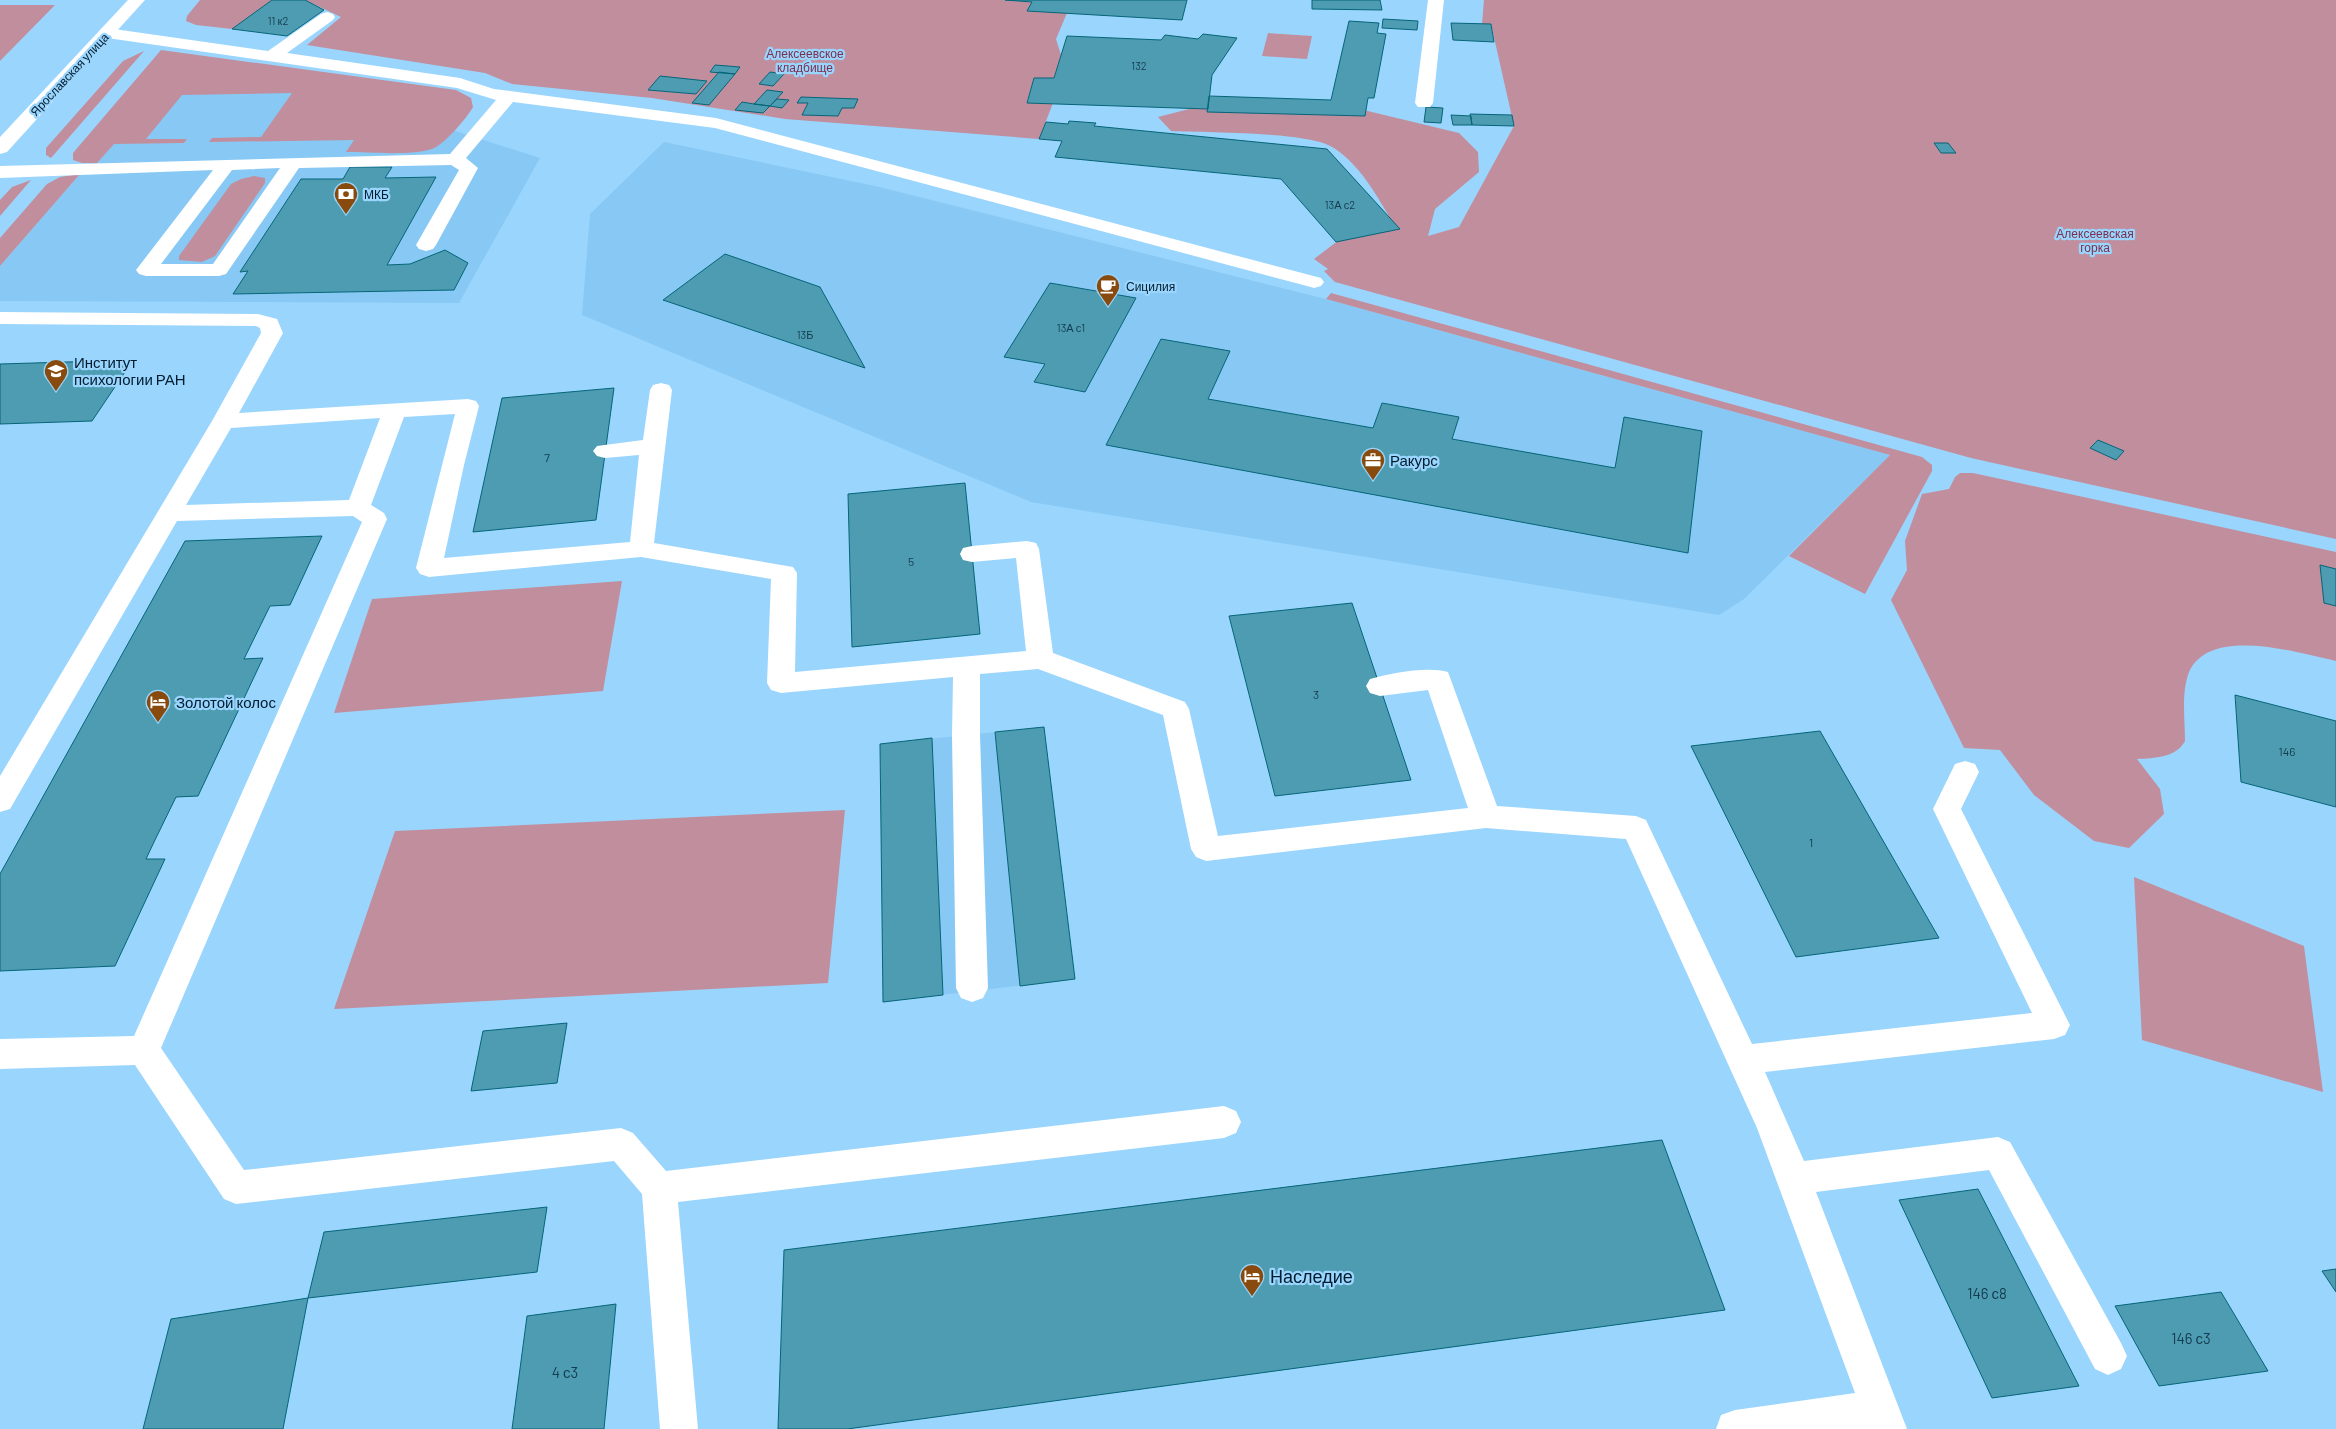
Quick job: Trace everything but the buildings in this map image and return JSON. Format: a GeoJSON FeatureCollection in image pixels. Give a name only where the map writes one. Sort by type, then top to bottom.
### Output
{"type":"FeatureCollection","features":[{"type":"Feature","properties":{"kind":"street","name":"Ярославская улица"},"geometry":{"type":"LineString","coordinates":[[0,148],[137,0]]}},
{"type":"Feature","properties":{"kind":"street"},"geometry":{"type":"LineString","coordinates":[[1424,103],[1436,0]]}},
{"type":"Feature","properties":{"kind":"street"},"geometry":{"type":"LineString","coordinates":[[272,56],[327,18]]}},
{"type":"Feature","properties":{"kind":"street"},"geometry":{"type":"LineString","coordinates":[[107,33],[460,83],[491,94],[716,123],[1314,282]]}},
{"type":"Feature","properties":{"kind":"street"},"geometry":{"type":"LineString","coordinates":[[455,159],[509,96]]}},
{"type":"Feature","properties":{"kind":"street"},"geometry":{"type":"LineString","coordinates":[[0,172],[294,162],[455,159],[469,168],[426,245]]}},
{"type":"Feature","properties":{"kind":"street"},"geometry":{"type":"LineString","coordinates":[[227,164],[146,270],[219,270],[294,162]]}},
{"type":"Feature","properties":{"kind":"street"},"geometry":{"type":"LineString","coordinates":[[0,318],[258,320],[269,324],[272,333],[264,351],[169,513],[11,765],[0,801]]}},
{"type":"Feature","properties":{"kind":"street"},"geometry":{"type":"LineString","coordinates":[[640,549],[661,390]]}},
{"type":"Feature","properties":{"kind":"street"},"geometry":{"type":"LineString","coordinates":[[223,421],[468,406],[452,465],[429,568],[640,549],[784,573],[782,683],[1040,659],[1175,708],[1206,849],[1486,817],[1636,828],[1744,1060],[1793,1179],[1884,1419],[1735,1429]]}},
{"type":"Feature","properties":{"kind":"street"},"geometry":{"type":"LineString","coordinates":[[358,508],[394,412]]}},
{"type":"Feature","properties":{"kind":"street"},"geometry":{"type":"LineString","coordinates":[[605,451],[652,446],[640,549]]}},
{"type":"Feature","properties":{"kind":"street"},"geometry":{"type":"LineString","coordinates":[[144,1050],[362,553],[375,519],[358,508],[169,513]]}},
{"type":"Feature","properties":{"kind":"street"},"geometry":{"type":"LineString","coordinates":[[972,554],[1027,549],[1040,659]]}},
{"type":"Feature","properties":{"kind":"street"},"geometry":{"type":"LineString","coordinates":[[968,666],[966,735],[972,988]]}},
{"type":"Feature","properties":{"kind":"street"},"geometry":{"type":"LineString","coordinates":[[1380,686],[1438,679],[1486,817]]}},
{"type":"Feature","properties":{"kind":"street"},"geometry":{"type":"LineString","coordinates":[[1744,1060],[2054,1025],[1947,809],[1965,772]]}},
{"type":"Feature","properties":{"kind":"street"},"geometry":{"type":"LineString","coordinates":[[0,1054],[144,1050]]}},
{"type":"Feature","properties":{"kind":"street"},"geometry":{"type":"LineString","coordinates":[[144,1050],[236,1187],[621,1144],[658,1188],[679,1429]]}},
{"type":"Feature","properties":{"kind":"street"},"geometry":{"type":"LineString","coordinates":[[658,1188],[1224,1122]]}},
{"type":"Feature","properties":{"kind":"street"},"geometry":{"type":"LineString","coordinates":[[1793,1179],[1998,1153],[2108,1356]]}},
{"type":"Feature","properties":{"kind":"shaded area"},"geometry":{"type":"Polygon","coordinates":[[[175,65],[374,105],[540,158],[459,303],[0,301],[0,266],[175,65]]]}},
{"type":"Feature","properties":{"kind":"shaded area"},"geometry":{"type":"Polygon","coordinates":[[[664,142],[875,186],[1326,299],[1890,455],[1744,599],[1719,615],[1031,502],[582,315],[590,214],[664,142]]]}},
{"type":"Feature","properties":{"kind":"shaded area"},"geometry":{"type":"Polygon","coordinates":[[[1044,727],[1075,979],[883,1002],[880,744],[1044,727]]]}},
{"type":"Feature","properties":{"kind":"green space"},"geometry":{"type":"Polygon","coordinates":[[[200,0],[272,0],[232,29],[196,25],[186,21],[187,16],[200,0]]]}},
{"type":"Feature","properties":{"kind":"green space","name":"Алексеевское кладбище"},"geometry":{"type":"Polygon","coordinates":[[[305,0],[1187,0],[1182,20],[1067,13],[1056,39],[1061,55],[1054,78],[1034,78],[1027,102],[1053,103],[1039,139],[785,119],[652,98],[512,84],[485,73],[307,45],[341,17],[305,0]]]}},
{"type":"Feature","properties":{"kind":"green space","name":"Алексеевская горка"},"geometry":{"type":"Polygon","coordinates":[[[1484,0],[2336,0],[2336,539],[1971,458],[1335,282],[1324,271],[1328,269],[1314,259],[1339,240],[1393,223],[1368,182],[1344,155],[1321,142],[1303,138],[1256,134],[1171,131],[1158,117],[1193,108],[1347,106],[1459,133],[1478,152],[1479,172],[1435,209],[1428,236],[1459,227],[1514,126],[1491,24],[1482,24],[1484,0]]]}},
{"type":"Feature","properties":{"kind":"green space"},"geometry":{"type":"Polygon","coordinates":[[[0,5],[55,5],[0,61],[0,5]]]}},
{"type":"Feature","properties":{"kind":"green space"},"geometry":{"type":"Polygon","coordinates":[[[1268,33],[1312,36],[1307,59],[1262,56],[1268,33]]]}},
{"type":"Feature","properties":{"kind":"green space"},"geometry":{"type":"Polygon","coordinates":[[[161,50],[456,90],[471,98],[473,107],[455,131],[432,149],[402,153],[346,152],[354,140],[209,142],[212,138],[261,137],[292,93],[182,95],[146,139],[187,139],[184,143],[114,144],[97,163],[82,163],[73,160],[73,153],[161,50]]]}},
{"type":"Feature","properties":{"kind":"green space"},"geometry":{"type":"Polygon","coordinates":[[[144,51],[51,158],[46,155],[46,148],[123,61],[144,51]]]}},
{"type":"Feature","properties":{"kind":"green space"},"geometry":{"type":"Polygon","coordinates":[[[80,174],[0,266],[0,238],[47,184],[60,177],[80,174]]]}},
{"type":"Feature","properties":{"kind":"green space"},"geometry":{"type":"Polygon","coordinates":[[[254,176],[265,178],[265,183],[215,256],[202,262],[179,260],[179,256],[231,184],[254,176]]]}},
{"type":"Feature","properties":{"kind":"green space"},"geometry":{"type":"Polygon","coordinates":[[[31,180],[0,216],[0,200],[12,187],[31,180]]]}},
{"type":"Feature","properties":{"kind":"green space"},"geometry":{"type":"Polygon","coordinates":[[[1331,293],[1922,457],[1932,465],[1932,471],[1865,594],[1789,556],[1890,455],[1326,299],[1331,293]]]}},
{"type":"Feature","properties":{"kind":"green space"},"geometry":{"type":"Polygon","coordinates":[[[1960,473],[1973,473],[2336,552],[2336,661],[2257,646],[2235,646],[2216,649],[2200,658],[2189,672],[2185,689],[2185,741],[2181,747],[2170,754],[2137,759],[2160,789],[2164,814],[2129,848],[2094,841],[2034,795],[2000,750],[1964,748],[1891,600],[1907,570],[1905,541],[1922,494],[1949,489],[1955,477],[1960,473]]]}},
{"type":"Feature","properties":{"kind":"green space"},"geometry":{"type":"Polygon","coordinates":[[[622,581],[603,691],[334,713],[372,599],[622,581]]]}},
{"type":"Feature","properties":{"kind":"green space"},"geometry":{"type":"Polygon","coordinates":[[[845,810],[828,983],[334,1009],[395,831],[845,810]]]}},
{"type":"Feature","properties":{"kind":"green space"},"geometry":{"type":"Polygon","coordinates":[[[2134,877],[2304,946],[2323,1092],[2142,1040],[2134,877]]]}},
{"type":"Feature","properties":{"kind":"place","name":"МКБ"},"geometry":{"type":"Point","coordinates":[346,215]}},
{"type":"Feature","properties":{"kind":"place","name":"Сицилия"},"geometry":{"type":"Point","coordinates":[1108,307]}},
{"type":"Feature","properties":{"kind":"place","name":"Институт психологии РАН"},"geometry":{"type":"Point","coordinates":[56,392]}},
{"type":"Feature","properties":{"kind":"place","name":"Ракурс"},"geometry":{"type":"Point","coordinates":[1373,481]}},
{"type":"Feature","properties":{"kind":"place","name":"Золотой колос"},"geometry":{"type":"Point","coordinates":[158,723]}},
{"type":"Feature","properties":{"kind":"place","name":"Наследие"},"geometry":{"type":"Point","coordinates":[1252,1297]}}]}
